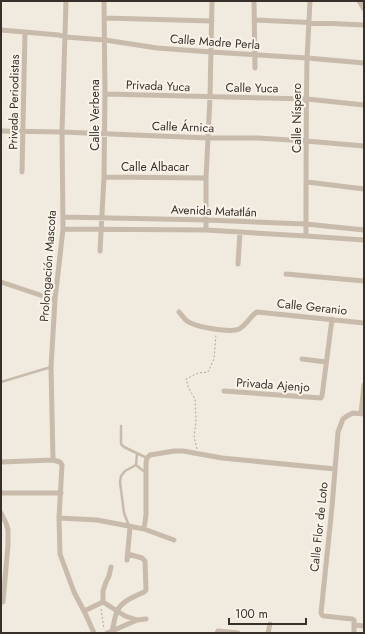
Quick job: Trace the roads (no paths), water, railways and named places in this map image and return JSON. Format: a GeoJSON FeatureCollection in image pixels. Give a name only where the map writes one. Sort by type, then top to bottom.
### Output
{"type":"FeatureCollection","features":[{"type":"Feature","properties":{"kind":"street","name":"Prolongación Mascota"},"geometry":{"type":"LineString","coordinates":[[53,460],[51,367],[55,300],[63,229],[62,132],[66,1]]}},
{"type":"Feature","properties":{"kind":"street","name":"Calle Verbena"},"geometry":{"type":"LineString","coordinates":[[100,251],[105,134],[104,1]]}},
{"type":"Feature","properties":{"kind":"street"},"geometry":{"type":"LineString","coordinates":[[206,230],[206,178],[210,97],[212,1]]}},
{"type":"Feature","properties":{"kind":"street"},"geometry":{"type":"LineString","coordinates":[[254,1],[255,68]]}},
{"type":"Feature","properties":{"kind":"street","name":"Calle Níspero"},"geometry":{"type":"LineString","coordinates":[[306,236],[307,58],[310,1]]}},
{"type":"Feature","properties":{"kind":"street"},"geometry":{"type":"LineString","coordinates":[[359,1],[364,9]]}},
{"type":"Feature","properties":{"kind":"street"},"geometry":{"type":"LineString","coordinates":[[104,18],[212,21]]}},
{"type":"Feature","properties":{"kind":"street"},"geometry":{"type":"LineString","coordinates":[[255,20],[364,25]]}},
{"type":"Feature","properties":{"kind":"street","name":"Calle Madre Perla"},"geometry":{"type":"LineString","coordinates":[[1,30],[105,40],[157,48],[364,63]]}},
{"type":"Feature","properties":{"kind":"street","name":"Privada Periodistas"},"geometry":{"type":"LineString","coordinates":[[22,172],[25,32]]}},
{"type":"Feature","properties":{"kind":"street","name":"Privada Yuca"},"geometry":{"type":"LineString","coordinates":[[105,94],[210,97]]}},
{"type":"Feature","properties":{"kind":"street","name":"Calle Yuca"},"geometry":{"type":"LineString","coordinates":[[210,97],[307,99],[364,105]]}},
{"type":"Feature","properties":{"kind":"street","name":"Calle Árnica"},"geometry":{"type":"LineString","coordinates":[[1,131],[208,138],[258,138],[364,146]]}},
{"type":"Feature","properties":{"kind":"street","name":"Calle Albacar"},"geometry":{"type":"LineString","coordinates":[[104,177],[206,178]]}},
{"type":"Feature","properties":{"kind":"street"},"geometry":{"type":"LineString","coordinates":[[307,182],[364,189]]}},
{"type":"Feature","properties":{"kind":"street","name":"Avenida Matatlán"},"geometry":{"type":"LineString","coordinates":[[63,217],[306,224],[364,230]]}},
{"type":"Feature","properties":{"kind":"street","name":"Avenida Matatlán"},"geometry":{"type":"LineString","coordinates":[[63,229],[206,230],[364,240]]}},
{"type":"Feature","properties":{"kind":"street"},"geometry":{"type":"LineString","coordinates":[[238,264],[240,232]]}},
{"type":"Feature","properties":{"kind":"street"},"geometry":{"type":"LineString","coordinates":[[286,274],[364,281]]}},
{"type":"Feature","properties":{"kind":"street"},"geometry":{"type":"LineString","coordinates":[[1,282],[55,300]]}},
{"type":"Feature","properties":{"kind":"street","name":"Calle Geranio"},"geometry":{"type":"LineString","coordinates":[[179,312],[187,322],[216,330],[234,330],[240,328],[257,312],[364,323]]}},
{"type":"Feature","properties":{"kind":"street"},"geometry":{"type":"LineString","coordinates":[[302,359],[326,362],[332,319]]}},
{"type":"Feature","properties":{"kind":"street","name":"Privada Ajenjo"},"geometry":{"type":"LineString","coordinates":[[224,391],[321,398],[326,362]]}},
{"type":"Feature","properties":{"kind":"street"},"geometry":{"type":"LineString","coordinates":[[362,414],[364,385]]}},
{"type":"Feature","properties":{"kind":"street","name":"Calle Flor de Loto"},"geometry":{"type":"LineString","coordinates":[[362,414],[353,413],[343,419],[338,432],[321,613],[324,616],[352,619],[354,623],[364,626]]}},
{"type":"Feature","properties":{"kind":"street"},"geometry":{"type":"LineString","coordinates":[[144,529],[146,515],[146,463],[147,458],[150,455],[174,451],[198,453],[222,458],[335,469]]}},
{"type":"Feature","properties":{"kind":"street"},"geometry":{"type":"LineString","coordinates":[[1,462],[53,460],[60,462],[62,465],[59,518],[60,554],[74,592],[94,633]]}},
{"type":"Feature","properties":{"kind":"street"},"geometry":{"type":"LineString","coordinates":[[1,493],[61,493]]}},
{"type":"Feature","properties":{"kind":"street"},"geometry":{"type":"LineString","coordinates":[[1,513],[8,530],[3,602]]}},
{"type":"Feature","properties":{"kind":"street"},"geometry":{"type":"LineString","coordinates":[[59,518],[97,520],[130,526],[144,529],[174,540]]}},
{"type":"Feature","properties":{"kind":"street"},"geometry":{"type":"LineString","coordinates":[[127,560],[130,526]]}},
{"type":"Feature","properties":{"kind":"street"},"geometry":{"type":"LineString","coordinates":[[108,632],[122,604],[146,590],[145,561],[142,558],[128,554]]}},
{"type":"Feature","properties":{"kind":"street"},"geometry":{"type":"LineString","coordinates":[[103,602],[103,590],[111,567]]}},
{"type":"Feature","properties":{"kind":"street"},"geometry":{"type":"LineString","coordinates":[[84,611],[103,602]]}},
{"type":"Feature","properties":{"kind":"street"},"geometry":{"type":"LineString","coordinates":[[103,602],[117,612],[137,620]]}},
{"type":"Feature","properties":{"kind":"street"},"geometry":{"type":"LineString","coordinates":[[108,632],[137,620],[146,619]]}},
{"type":"Feature","properties":{"kind":"street"},"geometry":{"type":"LineString","coordinates":[[354,623],[354,633]]}},
{"type":"Feature","properties":{"kind":"street"},"geometry":{"type":"LineString","coordinates":[[268,633],[270,624]]}},
{"type":"Feature","properties":{"kind":"street"},"geometry":{"type":"LineString","coordinates":[[217,633],[218,631],[238,633]]}},
{"type":"Feature","properties":{"kind":"lane"},"geometry":{"type":"LineString","coordinates":[[1,382],[51,367]]}},
{"type":"Feature","properties":{"kind":"lane"},"geometry":{"type":"LineString","coordinates":[[121,426],[121,444],[124,448],[147,458]]}},
{"type":"Feature","properties":{"kind":"lane"},"geometry":{"type":"LineString","coordinates":[[136,466],[137,454]]}},
{"type":"Feature","properties":{"kind":"lane"},"geometry":{"type":"LineString","coordinates":[[136,466],[146,474]]}},
{"type":"Feature","properties":{"kind":"lane"},"geometry":{"type":"LineString","coordinates":[[130,526],[124,513],[120,482],[121,476],[125,471],[136,466]]}}]}
